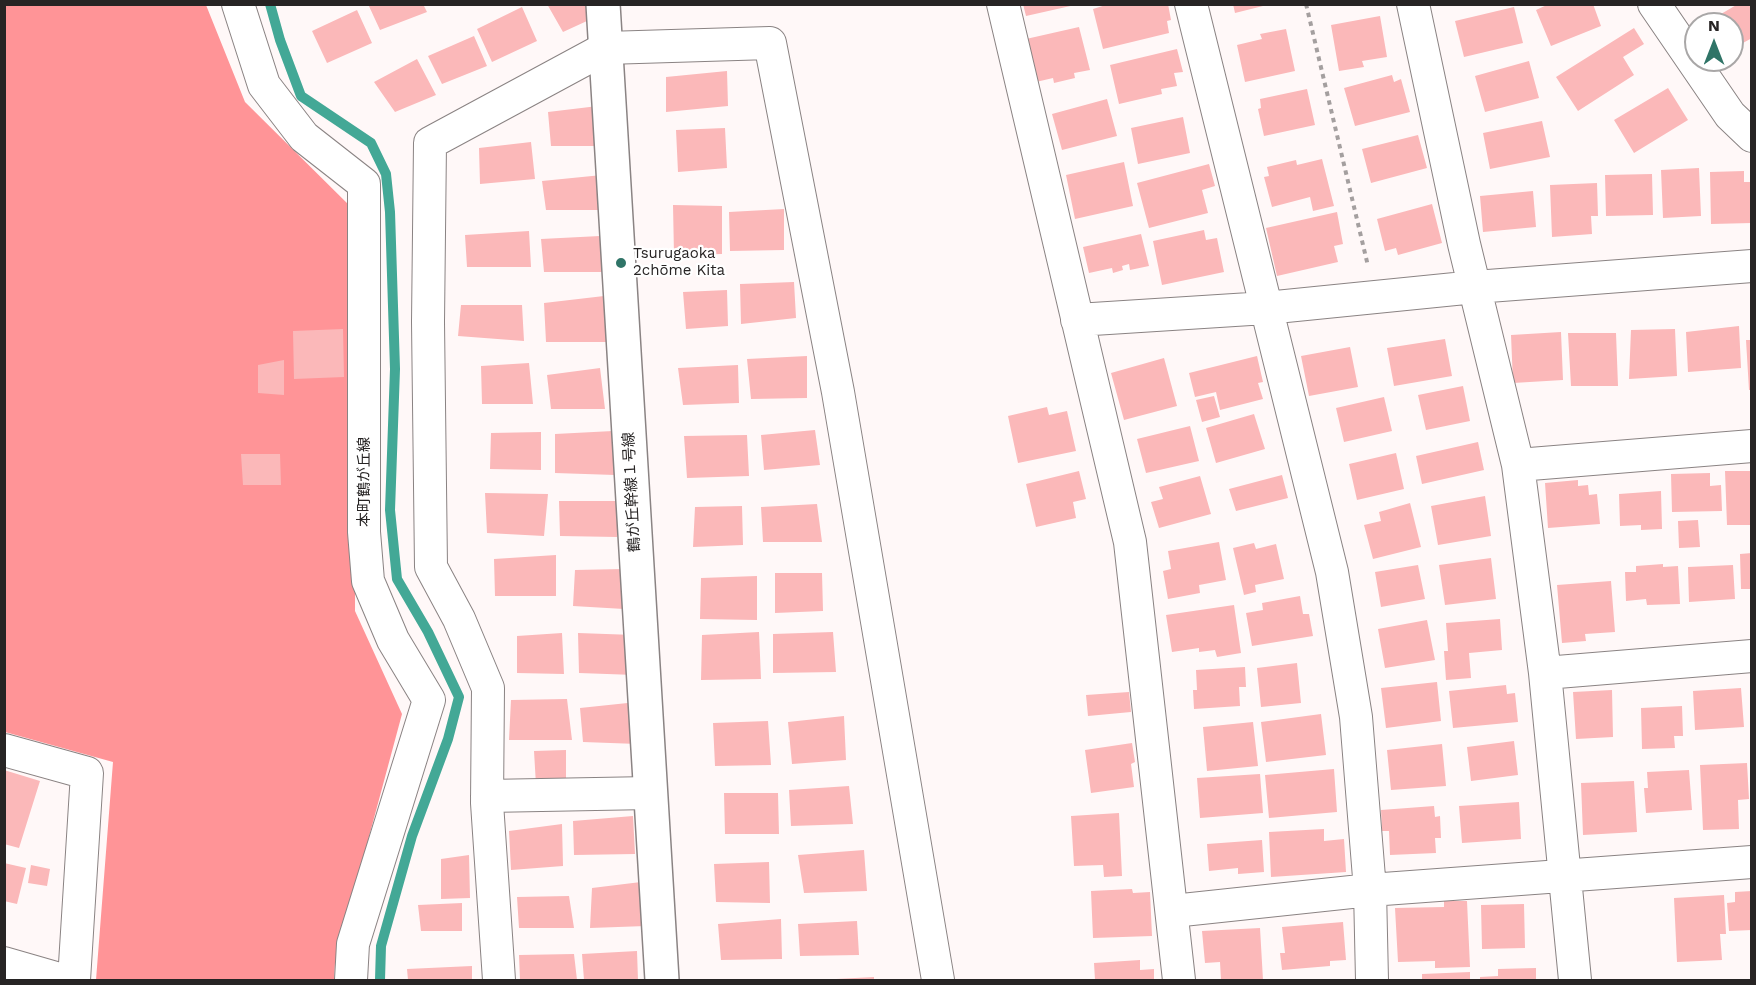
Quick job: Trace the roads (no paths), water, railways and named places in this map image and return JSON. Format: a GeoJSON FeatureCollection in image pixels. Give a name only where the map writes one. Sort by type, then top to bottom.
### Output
{"type":"FeatureCollection","features":[{"type":"Feature","properties":{"kind":"street","name":"鶴が丘幹線１号線"},"geometry":{"type":"LineString","coordinates":[[603,4],[662,981]]}},
{"type":"Feature","properties":{"kind":"street"},"geometry":{"type":"LineString","coordinates":[[1003,4],[1130,542],[1173,911],[1179,981]]}},
{"type":"Feature","properties":{"kind":"street"},"geometry":{"type":"LineString","coordinates":[[1191,4],[1332,572],[1356,717],[1370,890],[1372,981]]}},
{"type":"Feature","properties":{"kind":"street"},"geometry":{"type":"LineString","coordinates":[[1413,4],[1474,287],[1518,465],[1545,673],[1575,981]]}},
{"type":"Feature","properties":{"kind":"street"},"geometry":{"type":"LineString","coordinates":[[1654,4],[1730,115],[1752,136]]}},
{"type":"Feature","properties":{"kind":"street","name":"本町鶴が丘線"},"geometry":{"type":"LineString","coordinates":[[240,5],[264,85],[304,137],[364,184],[364,532],[369,581],[393,640],[429,700],[353,944],[351,981]]}},
{"type":"Feature","properties":{"kind":"street"},"geometry":{"type":"LineString","coordinates":[[498,981],[487,796],[488,688],[459,619],[431,567],[428,322],[430,143],[606,48],[770,44],[838,392],[938,981]]}},
{"type":"Feature","properties":{"kind":"street"},"geometry":{"type":"LineString","coordinates":[[1077,320],[1266,308],[1474,287],[1752,266]]}},
{"type":"Feature","properties":{"kind":"street"},"geometry":{"type":"LineString","coordinates":[[1518,465],[1752,446]]}},
{"type":"Feature","properties":{"kind":"street"},"geometry":{"type":"LineString","coordinates":[[1545,673],[1752,656]]}},
{"type":"Feature","properties":{"kind":"street"},"geometry":{"type":"LineString","coordinates":[[4,750],[87,773],[74,981]]}},
{"type":"Feature","properties":{"kind":"street"},"geometry":{"type":"LineString","coordinates":[[487,796],[651,793]]}},
{"type":"Feature","properties":{"kind":"street"},"geometry":{"type":"LineString","coordinates":[[1173,911],[1370,890],[1752,862]]}},
{"type":"Feature","properties":{"kind":"street"},"geometry":{"type":"LineString","coordinates":[[4,963],[63,981]]}},
{"type":"Feature","properties":{"kind":"waterway"},"geometry":{"type":"LineString","coordinates":[[270,4],[280,40],[301,96],[371,143],[386,174],[390,212],[395,369],[390,510],[397,579],[428,632],[459,697],[448,739],[412,836],[381,946],[380,980]]}},
{"type":"Feature","properties":{"kind":"place","name":"Tsurugaoka 2chōme Kita"},"geometry":{"type":"Point","coordinates":[621,263]}}]}
